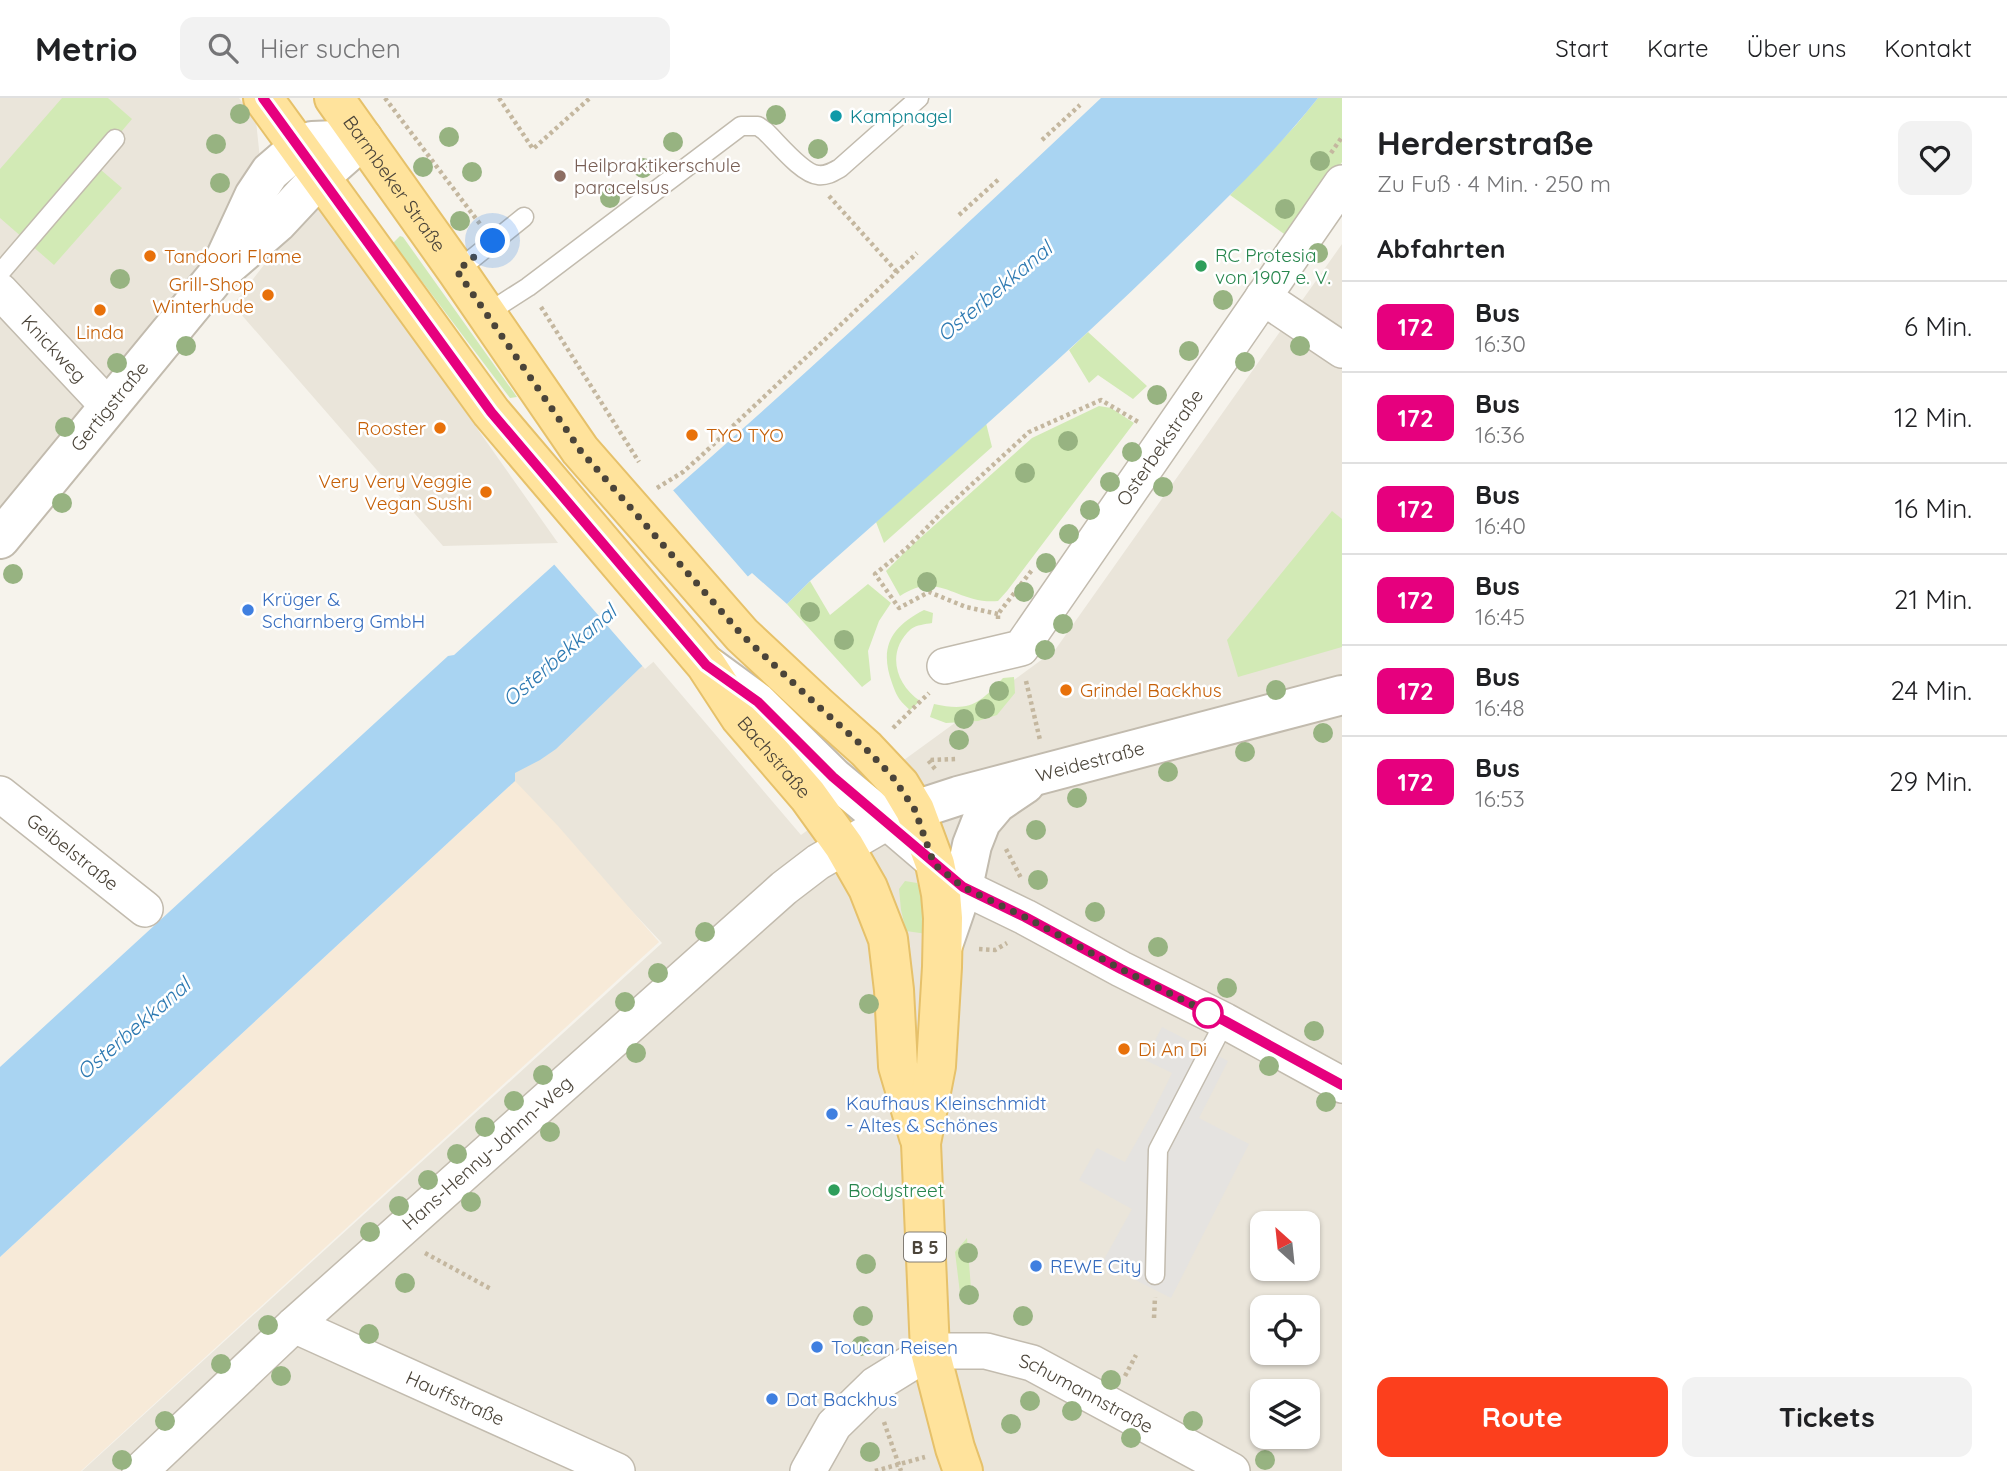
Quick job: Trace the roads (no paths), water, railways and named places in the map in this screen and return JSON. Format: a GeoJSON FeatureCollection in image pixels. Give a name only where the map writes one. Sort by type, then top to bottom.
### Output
{"type":"FeatureCollection","features":[{"type":"Feature","properties":{"kind":"main road","name":"B 5"},"geometry":{"type":"LineString","coordinates":[[263,98],[491,412],[706,665]]}},
{"type":"Feature","properties":{"kind":"main road","name":"Barmbeker Straße"},"geometry":{"type":"LineString","coordinates":[[334,98],[580,450],[643,497],[742,635],[866,749],[900,785],[901,816]]}},
{"type":"Feature","properties":{"kind":"main road","name":"Bachstraße"},"geometry":{"type":"LineString","coordinates":[[706,665],[740,717],[808,796],[844,846]]}},
{"type":"Feature","properties":{"kind":"main road","name":"B 5"},"geometry":{"type":"LineString","coordinates":[[901,816],[949,875],[942,906],[943,945],[936,1066],[921,1143],[930,1351],[959,1460]]}},
{"type":"Feature","properties":{"kind":"main road","name":"B 5"},"geometry":{"type":"LineString","coordinates":[[844,846],[868,888],[888,939],[898,1066],[921,1143]]}},
{"type":"Feature","properties":{"kind":"street","name":"Gertigstraße"},"geometry":{"type":"LineString","coordinates":[[0,539],[217,275],[254,196],[270,172],[310,162],[363,139]]}},
{"type":"Feature","properties":{"kind":"street","name":"Osterbekstraße"},"geometry":{"type":"LineString","coordinates":[[945,666],[1021,648],[1342,183]]}},
{"type":"Feature","properties":{"kind":"street","name":"Knickweg"},"geometry":{"type":"LineString","coordinates":[[0,291],[108,406]]}},
{"type":"Feature","properties":{"kind":"street"},"geometry":{"type":"LineString","coordinates":[[1263,297],[1342,350]]}},
{"type":"Feature","properties":{"kind":"street"},"geometry":{"type":"LineString","coordinates":[[706,665],[758,702],[833,777],[901,816]]}},
{"type":"Feature","properties":{"kind":"street","name":"Weidestraße"},"geometry":{"type":"LineString","coordinates":[[844,846],[901,816],[958,796],[1342,695]]}},
{"type":"Feature","properties":{"kind":"street"},"geometry":{"type":"LineString","coordinates":[[1042,773],[997,803],[981,822],[972,845],[949,875],[1342,1085]]}},
{"type":"Feature","properties":{"kind":"street","name":"Geibelstraße"},"geometry":{"type":"LineString","coordinates":[[0,794],[145,909]]}},
{"type":"Feature","properties":{"kind":"street","name":"Hans-Henny-Jahnn-Weg"},"geometry":{"type":"LineString","coordinates":[[140,1471],[294,1325],[784,888],[805,870],[844,846]]}},
{"type":"Feature","properties":{"kind":"street","name":"Hauffstraße"},"geometry":{"type":"LineString","coordinates":[[294,1325],[617,1471]]}},
{"type":"Feature","properties":{"kind":"street"},"geometry":{"type":"LineString","coordinates":[[808,1471],[834,1425],[875,1385],[930,1351]]}},
{"type":"Feature","properties":{"kind":"street","name":"Schumannstraße"},"geometry":{"type":"LineString","coordinates":[[930,1351],[986,1352],[1032,1363],[1232,1471]]}},
{"type":"Feature","properties":{"kind":"lane"},"geometry":{"type":"LineString","coordinates":[[486,314],[528,287],[741,125],[758,126],[807,172],[828,175],[840,168],[919,98]]}},
{"type":"Feature","properties":{"kind":"lane"},"geometry":{"type":"LineString","coordinates":[[0,273],[115,139]]}},
{"type":"Feature","properties":{"kind":"lane"},"geometry":{"type":"LineString","coordinates":[[457,271],[524,217]]}},
{"type":"Feature","properties":{"kind":"lane"},"geometry":{"type":"LineString","coordinates":[[1156,1275],[1158,1150],[1225,1021]]}},
{"type":"Feature","properties":{"kind":"water","name":"Osterbekkanal"},"geometry":{"type":"Polygon","coordinates":[[[1101,98],[1318,98],[1246,179],[1125,298],[787,604],[752,573],[640,668],[556,749],[515,773],[515,781],[0,1257],[0,1067],[448,656],[454,655],[556,563],[572,578],[840,341],[1101,98]]]}},
{"type":"Feature","properties":{"kind":"place","name":"Kampnagel"},"geometry":{"type":"Point","coordinates":[836,116]}},
{"type":"Feature","properties":{"kind":"place","name":"Heilpraktikerschule paracelsus"},"geometry":{"type":"Point","coordinates":[560,176]}},
{"type":"Feature","properties":{"kind":"place","name":"Tandoori Flame"},"geometry":{"type":"Point","coordinates":[150,256]}},
{"type":"Feature","properties":{"kind":"place","name":"RC Protesia von 1907 e. V."},"geometry":{"type":"Point","coordinates":[1201,266]}},
{"type":"Feature","properties":{"kind":"place","name":"Grill-Shop Winterhude"},"geometry":{"type":"Point","coordinates":[268,295]}},
{"type":"Feature","properties":{"kind":"place","name":"Linda"},"geometry":{"type":"Point","coordinates":[100,310]}},
{"type":"Feature","properties":{"kind":"place","name":"Rooster"},"geometry":{"type":"Point","coordinates":[440,428]}},
{"type":"Feature","properties":{"kind":"place","name":"TYO TYO"},"geometry":{"type":"Point","coordinates":[692,435]}},
{"type":"Feature","properties":{"kind":"place","name":"Very Very Veggie Vegan Sushi"},"geometry":{"type":"Point","coordinates":[486,492]}},
{"type":"Feature","properties":{"kind":"place","name":"Krüger & Scharnberg GmbH"},"geometry":{"type":"Point","coordinates":[248,610]}},
{"type":"Feature","properties":{"kind":"place","name":"Grindel Backhus"},"geometry":{"type":"Point","coordinates":[1066,690]}},
{"type":"Feature","properties":{"kind":"place","name":"Di An Di"},"geometry":{"type":"Point","coordinates":[1124,1049]}},
{"type":"Feature","properties":{"kind":"place","name":"Kaufhaus Kleinschmidt - Altes & Schönes"},"geometry":{"type":"Point","coordinates":[832,1114]}},
{"type":"Feature","properties":{"kind":"place","name":"Bodystreet"},"geometry":{"type":"Point","coordinates":[834,1190]}},
{"type":"Feature","properties":{"kind":"place","name":"REWE City"},"geometry":{"type":"Point","coordinates":[1036,1266]}},
{"type":"Feature","properties":{"kind":"place","name":"Toucan Reisen"},"geometry":{"type":"Point","coordinates":[817,1347]}},
{"type":"Feature","properties":{"kind":"place","name":"Dat Backhus"},"geometry":{"type":"Point","coordinates":[772,1399]}}]}
